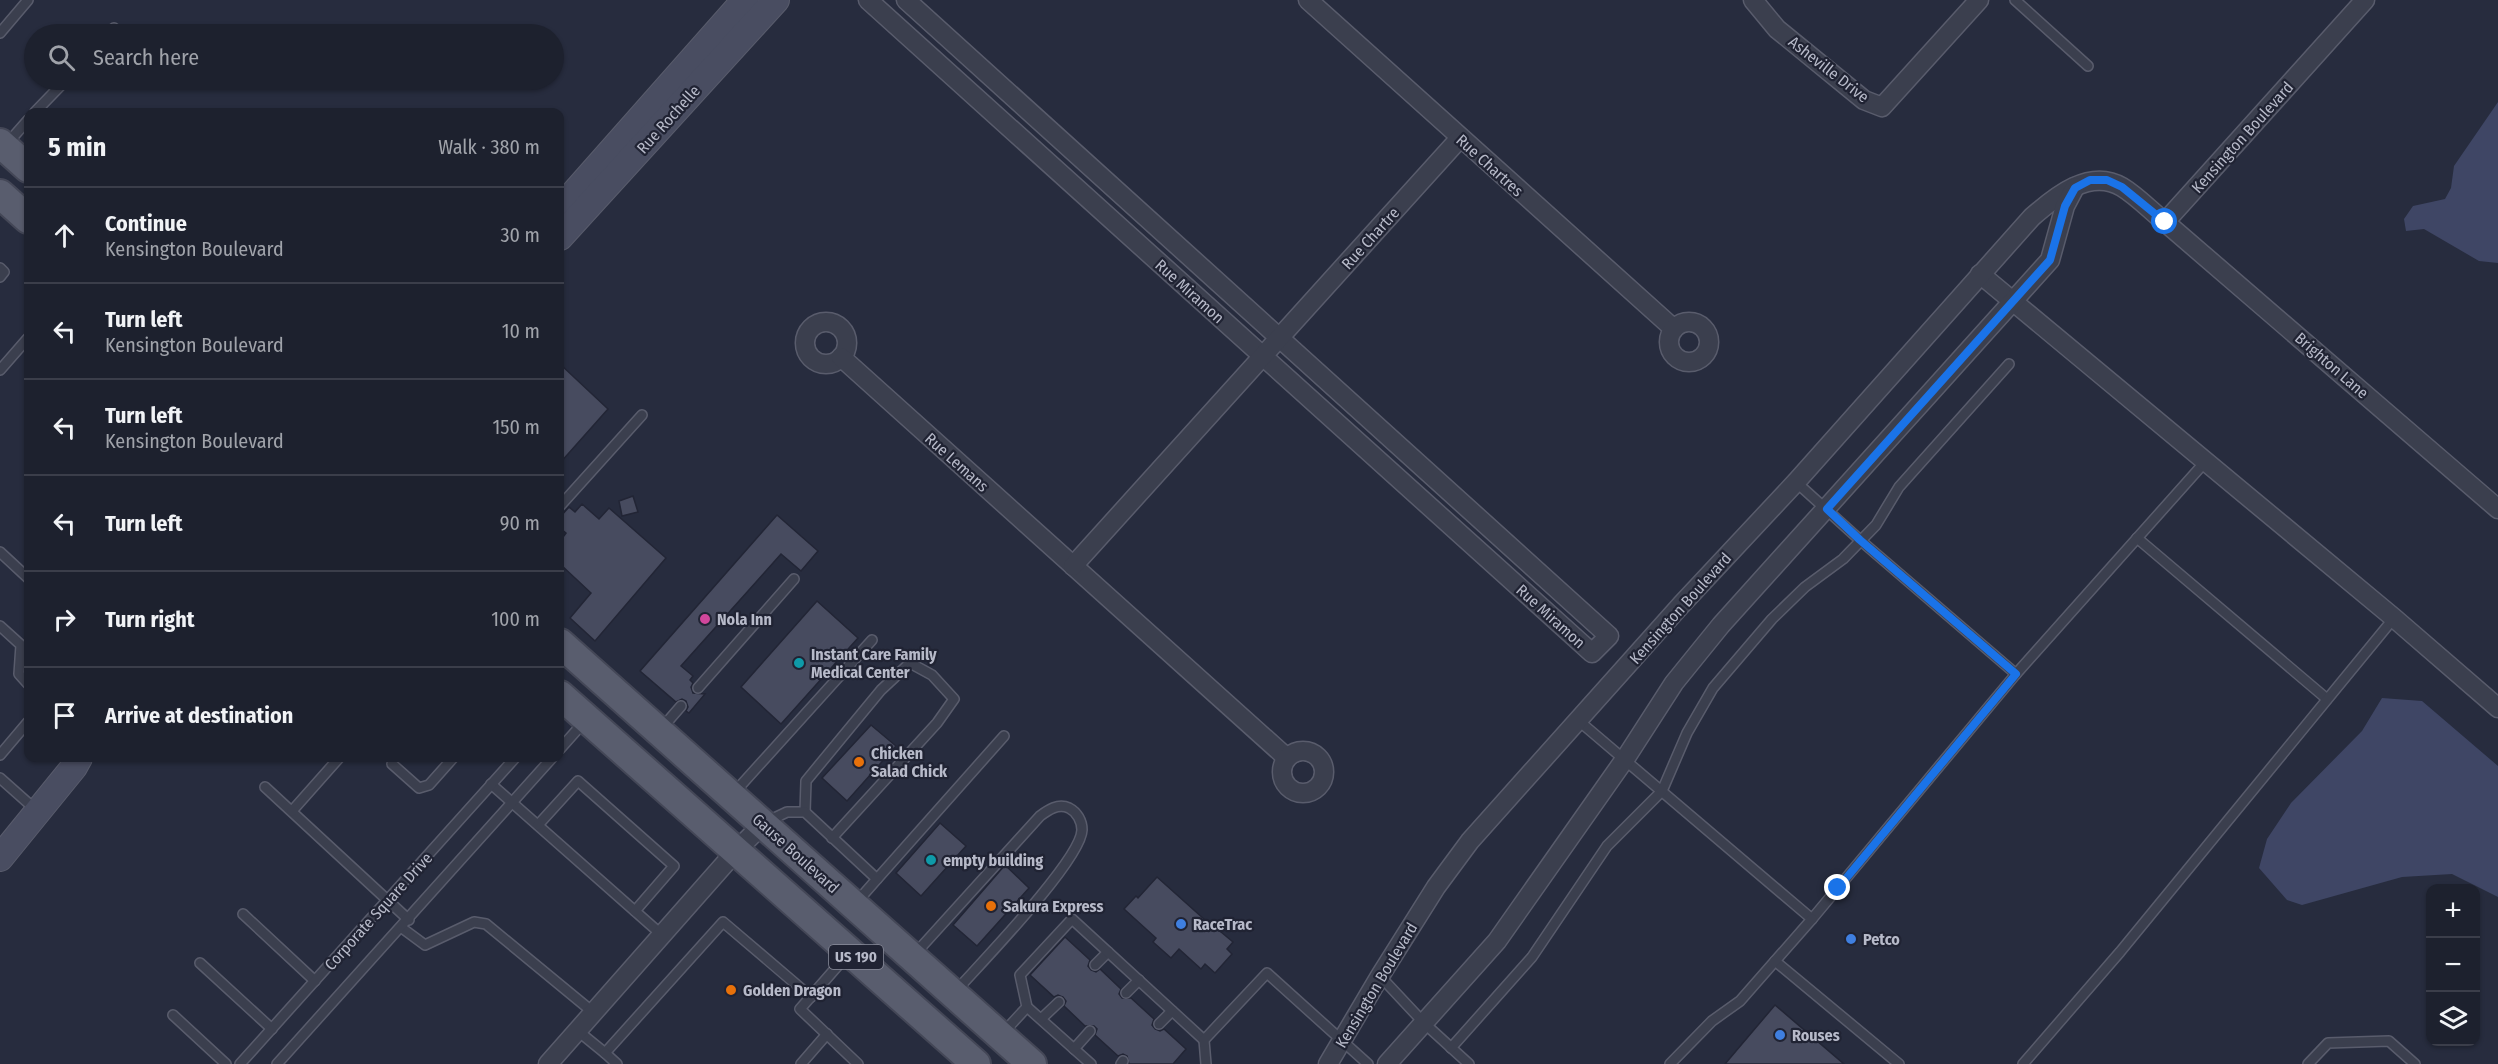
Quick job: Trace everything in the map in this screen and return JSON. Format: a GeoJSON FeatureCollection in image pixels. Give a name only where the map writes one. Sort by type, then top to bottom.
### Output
{"type":"FeatureCollection","features":[{"type":"Feature","properties":{"kind":"main road"},"geometry":{"type":"LineString","coordinates":[[2,144],[24,164]]}},
{"type":"Feature","properties":{"kind":"main road"},"geometry":{"type":"LineString","coordinates":[[0,194],[24,215]]}},
{"type":"Feature","properties":{"kind":"main road","name":"Gause Boulevard"},"geometry":{"type":"LineString","coordinates":[[564,647],[1032,1064]]}},
{"type":"Feature","properties":{"kind":"main road","name":"US 190"},"geometry":{"type":"LineString","coordinates":[[568,706],[736,851],[976,1064]]}},
{"type":"Feature","properties":{"kind":"street","name":"Rue Rochelle"},"geometry":{"type":"LineString","coordinates":[[564,220],[745,0]]}},
{"type":"Feature","properties":{"kind":"street","name":"Rue Rochelle"},"geometry":{"type":"LineString","coordinates":[[564,220],[776,0]]}},
{"type":"Feature","properties":{"kind":"street","name":"Rue Miramon"},"geometry":{"type":"LineString","coordinates":[[868,0],[1592,653],[1609,636],[906,0]]}},
{"type":"Feature","properties":{"kind":"street","name":"Rue Chartres"},"geometry":{"type":"LineString","coordinates":[[1308,0],[1674,329]]}},
{"type":"Feature","properties":{"kind":"street","name":"Asheville Drive"},"geometry":{"type":"LineString","coordinates":[[1753,0],[1786,36],[1864,100],[1882,107],[1979,0]]}},
{"type":"Feature","properties":{"kind":"street","name":"Kensington Boulevard"},"geometry":{"type":"LineString","coordinates":[[1328,1064],[1436,887],[1470,842],[2032,217],[2053,199],[2090,180],[2107,180],[2122,187],[2165,222],[2365,0]]}},
{"type":"Feature","properties":{"kind":"street","name":"Rue Chartre"},"geometry":{"type":"LineString","coordinates":[[1280,338],[1460,138]]}},
{"type":"Feature","properties":{"kind":"street"},"geometry":{"type":"LineString","coordinates":[[1387,1064],[1497,941],[1625,759],[1674,683],[1720,625],[2050,260],[2065,206],[2075,188]]}},
{"type":"Feature","properties":{"kind":"street","name":"Brighton Lane"},"geometry":{"type":"LineString","coordinates":[[2165,222],[2498,509]]}},
{"type":"Feature","properties":{"kind":"street"},"geometry":{"type":"LineString","coordinates":[[1980,274],[2394,618],[2498,708]]}},
{"type":"Feature","properties":{"kind":"street"},"geometry":{"type":"LineString","coordinates":[[1074,566],[1280,338]]}},
{"type":"Feature","properties":{"kind":"street","name":"Rue Lemans"},"geometry":{"type":"LineString","coordinates":[[841,357],[1287,758]]}},
{"type":"Feature","properties":{"kind":"street"},"geometry":{"type":"LineString","coordinates":[[0,858],[80,762]]}},
{"type":"Feature","properties":{"kind":"street"},"geometry":{"type":"LineString","coordinates":[[548,1064],[736,851],[763,824]]}},
{"type":"Feature","properties":{"kind":"lane"},"geometry":{"type":"LineString","coordinates":[[0,33],[28,0]]}},
{"type":"Feature","properties":{"kind":"lane"},"geometry":{"type":"LineString","coordinates":[[2016,0],[2088,66]]}},
{"type":"Feature","properties":{"kind":"lane"},"geometry":{"type":"LineString","coordinates":[[39,108],[56,90]]}},
{"type":"Feature","properties":{"kind":"lane"},"geometry":{"type":"LineString","coordinates":[[2,144],[24,124]]}},
{"type":"Feature","properties":{"kind":"lane"},"geometry":{"type":"LineString","coordinates":[[0,268],[4,272],[0,277]]}},
{"type":"Feature","properties":{"kind":"lane"},"geometry":{"type":"LineString","coordinates":[[0,370],[24,343]]}},
{"type":"Feature","properties":{"kind":"lane"},"geometry":{"type":"LineString","coordinates":[[1451,1048],[1532,957],[1607,846],[1662,791],[1687,733],[1713,688],[1772,619],[1805,587],[1843,559],[1876,525],[1899,487],[2009,364]]}},
{"type":"Feature","properties":{"kind":"lane"},"geometry":{"type":"LineString","coordinates":[[564,502],[642,415]]}},
{"type":"Feature","properties":{"kind":"lane"},"geometry":{"type":"LineString","coordinates":[[1670,1064],[1712,1021],[1740,1001],[1812,919],[2016,674],[2205,462]]}},
{"type":"Feature","properties":{"kind":"lane"},"geometry":{"type":"LineString","coordinates":[[1796,482],[2016,674]]}},
{"type":"Feature","properties":{"kind":"lane"},"geometry":{"type":"LineString","coordinates":[[2137,538],[2327,699]]}},
{"type":"Feature","properties":{"kind":"lane"},"geometry":{"type":"LineString","coordinates":[[0,552],[24,574]]}},
{"type":"Feature","properties":{"kind":"lane"},"geometry":{"type":"LineString","coordinates":[[698,688],[794,579]]}},
{"type":"Feature","properties":{"kind":"lane"},"geometry":{"type":"LineString","coordinates":[[2023,1064],[2120,952],[2394,618]]}},
{"type":"Feature","properties":{"kind":"lane"},"geometry":{"type":"LineString","coordinates":[[0,626],[21,645],[19,674],[24,680]]}},
{"type":"Feature","properties":{"kind":"lane"},"geometry":{"type":"LineString","coordinates":[[731,797],[872,640]]}},
{"type":"Feature","properties":{"kind":"lane"},"geometry":{"type":"LineString","coordinates":[[805,812],[806,781],[880,690],[910,663],[932,675],[954,699],[937,723],[832,838]]}},
{"type":"Feature","properties":{"kind":"lane"},"geometry":{"type":"LineString","coordinates":[[564,728],[568,706]]}},
{"type":"Feature","properties":{"kind":"lane"},"geometry":{"type":"LineString","coordinates":[[658,732],[681,706]]}},
{"type":"Feature","properties":{"kind":"lane"},"geometry":{"type":"LineString","coordinates":[[1579,721],[1812,919]]}},
{"type":"Feature","properties":{"kind":"lane"},"geometry":{"type":"LineString","coordinates":[[0,755],[24,727]]}},
{"type":"Feature","properties":{"kind":"lane"},"geometry":{"type":"LineString","coordinates":[[854,905],[1004,736]]}},
{"type":"Feature","properties":{"kind":"lane"},"geometry":{"type":"LineString","coordinates":[[292,811],[335,762]]}},
{"type":"Feature","properties":{"kind":"lane"},"geometry":{"type":"LineString","coordinates":[[392,764],[419,788],[429,784],[449,762]]}},
{"type":"Feature","properties":{"kind":"lane","name":"Corporate Square Drive"},"geometry":{"type":"LineString","coordinates":[[240,1064],[511,762]]}},
{"type":"Feature","properties":{"kind":"lane","name":"Corporate Square Drive"},"geometry":{"type":"LineString","coordinates":[[278,1064],[548,762]]}},
{"type":"Feature","properties":{"kind":"lane"},"geometry":{"type":"LineString","coordinates":[[0,778],[38,812]]}},
{"type":"Feature","properties":{"kind":"lane"},"geometry":{"type":"LineString","coordinates":[[538,825],[578,781],[586,788],[674,866],[635,910]]}},
{"type":"Feature","properties":{"kind":"lane"},"geometry":{"type":"LineString","coordinates":[[491,784],[662,935]]}},
{"type":"Feature","properties":{"kind":"lane"},"geometry":{"type":"LineString","coordinates":[[265,787],[409,920]]}},
{"type":"Feature","properties":{"kind":"lane"},"geometry":{"type":"LineString","coordinates":[[912,957],[1040,816],[1051,808],[1063,806],[1072,809],[1080,818],[1082,831],[1078,843],[1039,899],[953,993]]}},
{"type":"Feature","properties":{"kind":"lane"},"geometry":{"type":"LineString","coordinates":[[763,824],[787,812],[805,812],[878,879]]}},
{"type":"Feature","properties":{"kind":"lane"},"geometry":{"type":"LineString","coordinates":[[243,915],[315,981]]}},
{"type":"Feature","properties":{"kind":"lane"},"geometry":{"type":"LineString","coordinates":[[1091,1064],[1027,1007],[1020,975],[1072,919],[1204,1040],[1206,1064]]}},
{"type":"Feature","properties":{"kind":"lane"},"geometry":{"type":"LineString","coordinates":[[402,928],[425,945],[474,922],[486,924],[594,1013]]}},
{"type":"Feature","properties":{"kind":"lane"},"geometry":{"type":"LineString","coordinates":[[605,1058],[723,922],[811,997]]}},
{"type":"Feature","properties":{"kind":"lane"},"geometry":{"type":"LineString","coordinates":[[850,952],[800,1009],[858,1064]]}},
{"type":"Feature","properties":{"kind":"lane"},"geometry":{"type":"LineString","coordinates":[[1095,965],[1108,952]]}},
{"type":"Feature","properties":{"kind":"lane"},"geometry":{"type":"LineString","coordinates":[[1775,961],[1899,1064]]}},
{"type":"Feature","properties":{"kind":"lane"},"geometry":{"type":"LineString","coordinates":[[200,963],[272,1029]]}},
{"type":"Feature","properties":{"kind":"lane"},"geometry":{"type":"LineString","coordinates":[[1204,1040],[1267,973],[1368,1064]]}},
{"type":"Feature","properties":{"kind":"lane"},"geometry":{"type":"LineString","coordinates":[[1380,976],[1424,1023],[1469,1064]]}},
{"type":"Feature","properties":{"kind":"lane"},"geometry":{"type":"LineString","coordinates":[[1126,993],[1139,980]]}},
{"type":"Feature","properties":{"kind":"lane"},"geometry":{"type":"LineString","coordinates":[[1041,1019],[1059,1002]]}},
{"type":"Feature","properties":{"kind":"lane"},"geometry":{"type":"LineString","coordinates":[[1000,1036],[1027,1007]]}},
{"type":"Feature","properties":{"kind":"lane"},"geometry":{"type":"LineString","coordinates":[[1159,1024],[1172,1011]]}},
{"type":"Feature","properties":{"kind":"lane"},"geometry":{"type":"LineString","coordinates":[[173,1015],[226,1064]]}},
{"type":"Feature","properties":{"kind":"lane"},"geometry":{"type":"LineString","coordinates":[[1074,1049],[1090,1030]]}},
{"type":"Feature","properties":{"kind":"lane"},"geometry":{"type":"LineString","coordinates":[[578,1031],[605,1058],[617,1064]]}},
{"type":"Feature","properties":{"kind":"lane"},"geometry":{"type":"LineString","coordinates":[[801,1064],[827,1034]]}},
{"type":"Feature","properties":{"kind":"lane"},"geometry":{"type":"LineString","coordinates":[[2308,1064],[2328,1043],[2389,1041],[2415,1064]]}},
{"type":"Feature","properties":{"kind":"water"},"geometry":{"type":"Polygon","coordinates":[[[2498,102],[2498,263],[2479,261],[2424,229],[2406,231],[2404,219],[2413,206],[2445,199],[2451,188],[2454,166],[2498,102]]]}},
{"type":"Feature","properties":{"kind":"water"},"geometry":{"type":"Polygon","coordinates":[[[2382,698],[2422,701],[2498,766],[2498,897],[2480,888],[2480,884],[2472,884],[2452,874],[2402,877],[2302,905],[2287,900],[2259,868],[2267,839],[2291,803],[2362,731],[2382,698]]]}},
{"type":"Feature","properties":{"kind":"building"},"geometry":{"type":"Polygon","coordinates":[[[564,368],[608,409],[564,458],[564,368]]]}},
{"type":"Feature","properties":{"kind":"building"},"geometry":{"type":"Polygon","coordinates":[[[633,496],[638,512],[622,516],[619,501],[633,496]]]}},
{"type":"Feature","properties":{"kind":"building"},"geometry":{"type":"Polygon","coordinates":[[[582,504],[599,519],[609,508],[666,558],[595,641],[570,618],[591,593],[564,568],[564,536],[566,533],[564,531],[564,513],[569,507],[575,512],[582,504]]]}},
{"type":"Feature","properties":{"kind":"building","name":"Nola Inn"},"geometry":{"type":"Polygon","coordinates":[[[777,515],[818,551],[801,571],[781,554],[681,666],[693,676],[690,680],[693,683],[691,687],[693,693],[705,694],[689,713],[686,711],[688,707],[686,701],[682,699],[676,702],[640,671],[777,515]]]}},
{"type":"Feature","properties":{"kind":"building","name":"Instant Care Family Medical Center"},"geometry":{"type":"Polygon","coordinates":[[[817,601],[858,638],[781,724],[741,687],[817,601]]]}},
{"type":"Feature","properties":{"kind":"building","name":"Chicken Salad Chick"},"geometry":{"type":"Polygon","coordinates":[[[871,725],[896,746],[847,801],[822,778],[871,725]]]}},
{"type":"Feature","properties":{"kind":"building","name":"empty building"},"geometry":{"type":"Polygon","coordinates":[[[940,823],[966,846],[921,896],[896,873],[940,823]]]}},
{"type":"Feature","properties":{"kind":"building","name":"Sakura Express"},"geometry":{"type":"Polygon","coordinates":[[[1005,865],[1029,888],[977,946],[953,925],[1005,865]]]}},
{"type":"Feature","properties":{"kind":"building","name":"RaceTrac"},"geometry":{"type":"Polygon","coordinates":[[[1157,877],[1233,942],[1227,949],[1232,954],[1215,973],[1205,964],[1201,969],[1179,949],[1171,958],[1153,942],[1156,938],[1124,909],[1136,896],[1138,898],[1157,877]]]}},
{"type":"Feature","properties":{"kind":"building"},"geometry":{"type":"Polygon","coordinates":[[[1065,937],[1090,960],[1088,966],[1091,970],[1096,972],[1100,969],[1121,989],[1119,994],[1122,998],[1131,998],[1154,1019],[1152,1025],[1155,1029],[1160,1031],[1164,1029],[1186,1049],[1173,1064],[1129,1064],[1127,1056],[1123,1054],[1118,1056],[1095,1035],[1097,1029],[1094,1026],[1085,1026],[1064,1006],[1066,1001],[1063,997],[1058,995],[1054,997],[1030,975],[1065,937]]]}},
{"type":"Feature","properties":{"kind":"building","name":"Rouses"},"geometry":{"type":"Polygon","coordinates":[[[1775,1005],[1844,1064],[1725,1064],[1775,1005]]]}},
{"type":"Feature","properties":{"kind":"place","name":"Nola Inn"},"geometry":{"type":"Point","coordinates":[705,619]}},
{"type":"Feature","properties":{"kind":"place","name":"Instant Care Family Medical Center"},"geometry":{"type":"Point","coordinates":[799,663]}},
{"type":"Feature","properties":{"kind":"place","name":"Chicken Salad Chick"},"geometry":{"type":"Point","coordinates":[859,762]}},
{"type":"Feature","properties":{"kind":"place","name":"empty building"},"geometry":{"type":"Point","coordinates":[931,860]}},
{"type":"Feature","properties":{"kind":"place","name":"Sakura Express"},"geometry":{"type":"Point","coordinates":[991,906]}},
{"type":"Feature","properties":{"kind":"place","name":"RaceTrac"},"geometry":{"type":"Point","coordinates":[1181,924]}},
{"type":"Feature","properties":{"kind":"place","name":"Petco"},"geometry":{"type":"Point","coordinates":[1851,939]}},
{"type":"Feature","properties":{"kind":"place","name":"Golden Dragon"},"geometry":{"type":"Point","coordinates":[731,990]}},
{"type":"Feature","properties":{"kind":"place","name":"Rouses"},"geometry":{"type":"Point","coordinates":[1780,1035]}},
{"type":"Feature","properties":{"kind":"route"},"geometry":{"type":"LineString","coordinates":[[1838,888],[2016,674],[1827,509],[2050,260],[2065,206],[2075,188],[2090,180],[2107,180],[2122,187],[2165,222]]}}]}
